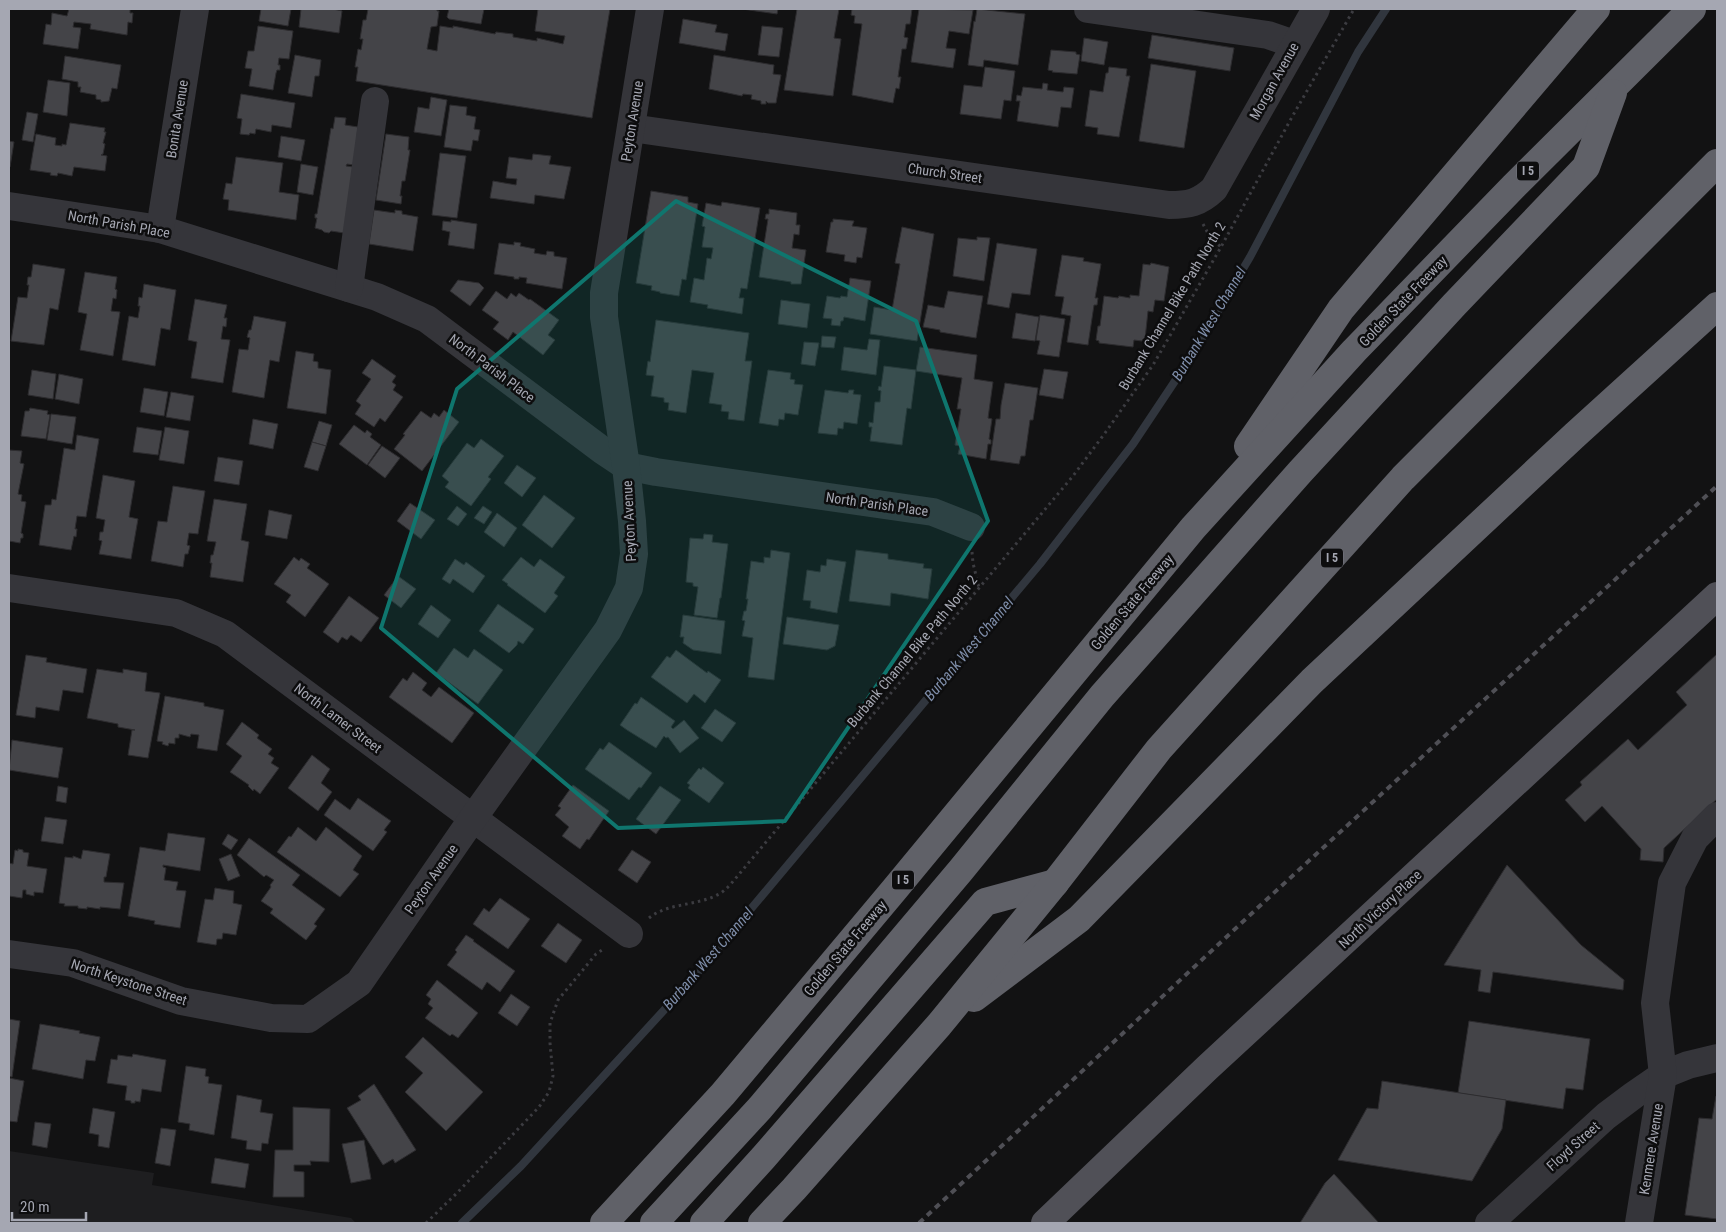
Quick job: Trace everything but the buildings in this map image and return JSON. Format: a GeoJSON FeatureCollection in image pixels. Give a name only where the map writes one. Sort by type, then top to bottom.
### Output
{"type":"FeatureCollection","features":[{"type":"Feature","properties":{"kind":"highway"},"geometry":{"type":"LineString","coordinates":[[1193,528],[1341,310],[1596,9]]}},
{"type":"Feature","properties":{"kind":"highway","name":"Golden State Freeway"},"geometry":{"type":"LineString","coordinates":[[604,1223],[729,1086],[900,883],[1193,528],[1354,351],[1514,186],[1692,9]]}},
{"type":"Feature","properties":{"kind":"highway"},"geometry":{"type":"LineString","coordinates":[[654,1223],[766,1101],[961,870],[1102,696],[1300,472],[1454,305],[1586,167],[1616,84]]}},
{"type":"Feature","properties":{"kind":"highway","name":"I 5"},"geometry":{"type":"LineString","coordinates":[[762,1223],[939,1024],[1055,883],[1159,749],[1404,478],[1717,164]]}},
{"type":"Feature","properties":{"kind":"highway"},"geometry":{"type":"LineString","coordinates":[[939,1024],[1079,919],[1312,682],[1575,435],[1717,306]]}},
{"type":"Feature","properties":{"kind":"highway"},"geometry":{"type":"LineString","coordinates":[[704,1223],[763,1158],[985,902],[1055,883]]}},
{"type":"Feature","properties":{"kind":"main road","name":"North Victory Place"},"geometry":{"type":"LineString","coordinates":[[1045,1223],[1208,1068],[1717,596]]}},
{"type":"Feature","properties":{"kind":"street","name":"Bonita Avenue"},"geometry":{"type":"LineString","coordinates":[[160,229],[195,9]]}},
{"type":"Feature","properties":{"kind":"street","name":"Peyton Avenue"},"geometry":{"type":"LineString","coordinates":[[308,1019],[359,983],[473,818],[608,630],[629,588],[634,554],[632,521],[626,466],[604,317],[604,293],[650,9]]}},
{"type":"Feature","properties":{"kind":"street"},"geometry":{"type":"LineString","coordinates":[[1088,9],[1268,35],[1294,44]]}},
{"type":"Feature","properties":{"kind":"street","name":"Morgan Avenue"},"geometry":{"type":"LineString","coordinates":[[1234,154],[1294,44],[1316,9]]}},
{"type":"Feature","properties":{"kind":"street"},"geometry":{"type":"LineString","coordinates":[[349,288],[375,101]]}},
{"type":"Feature","properties":{"kind":"street","name":"Church Street"},"geometry":{"type":"LineString","coordinates":[[631,128],[1169,205],[1181,205],[1203,199],[1214,189],[1234,154]]}},
{"type":"Feature","properties":{"kind":"street","name":"North Parish Place"},"geometry":{"type":"LineString","coordinates":[[9,206],[160,229],[377,297],[427,319],[626,466],[933,512],[971,526]]}},
{"type":"Feature","properties":{"kind":"street","name":"North Lamer Street"},"geometry":{"type":"LineString","coordinates":[[9,588],[176,613],[225,634],[629,934]]}},
{"type":"Feature","properties":{"kind":"street","name":"Kenmere Avenue"},"geometry":{"type":"LineString","coordinates":[[1639,1223],[1663,1075],[1655,1003],[1672,883],[1695,838],[1717,816]]}},
{"type":"Feature","properties":{"kind":"street","name":"North Keystone Street"},"geometry":{"type":"LineString","coordinates":[[9,954],[73,963],[181,1001],[271,1018],[308,1019]]}},
{"type":"Feature","properties":{"kind":"street","name":"Floyd Street"},"geometry":{"type":"LineString","coordinates":[[1489,1223],[1606,1116],[1634,1094],[1663,1075],[1688,1065],[1717,1058]]}},
{"type":"Feature","properties":{"kind":"path","name":"Burbank Channel Bike Path North 2"},"geometry":{"type":"LineString","coordinates":[[426,1223],[532,1114],[549,1092],[553,1076],[550,1023],[558,1000],[596,954],[629,934],[657,911],[696,903],[719,895],[730,885],[1073,476],[1153,365],[1222,247],[1292,117],[1354,9]]}},
{"type":"Feature","properties":{"kind":"path"},"geometry":{"type":"LineString","coordinates":[[971,526],[973,563],[979,588]]}},
{"type":"Feature","properties":{"kind":"highlighted area"},"geometry":{"type":"Polygon","coordinates":[[[676,201],[916,321],[988,521],[785,821],[618,828],[381,628],[457,389],[676,201]]]}},
{"type":"Feature","properties":{"kind":"shaded area"},"geometry":{"type":"Polygon","coordinates":[[[9,1151],[154,1173],[152,1185],[351,1218],[356,1223],[9,1223],[9,1151]]]}},
{"type":"Feature","properties":{"kind":"waterway","name":"Burbank West Channel"},"geometry":{"type":"LineString","coordinates":[[462,1223],[521,1166],[688,984],[1040,564],[1133,444],[1189,360],[1250,257],[1358,52],[1386,9]]}},
{"type":"Feature","properties":{"kind":"railway"},"geometry":{"type":"LineString","coordinates":[[919,1223],[1264,902],[1717,486]]}}]}
